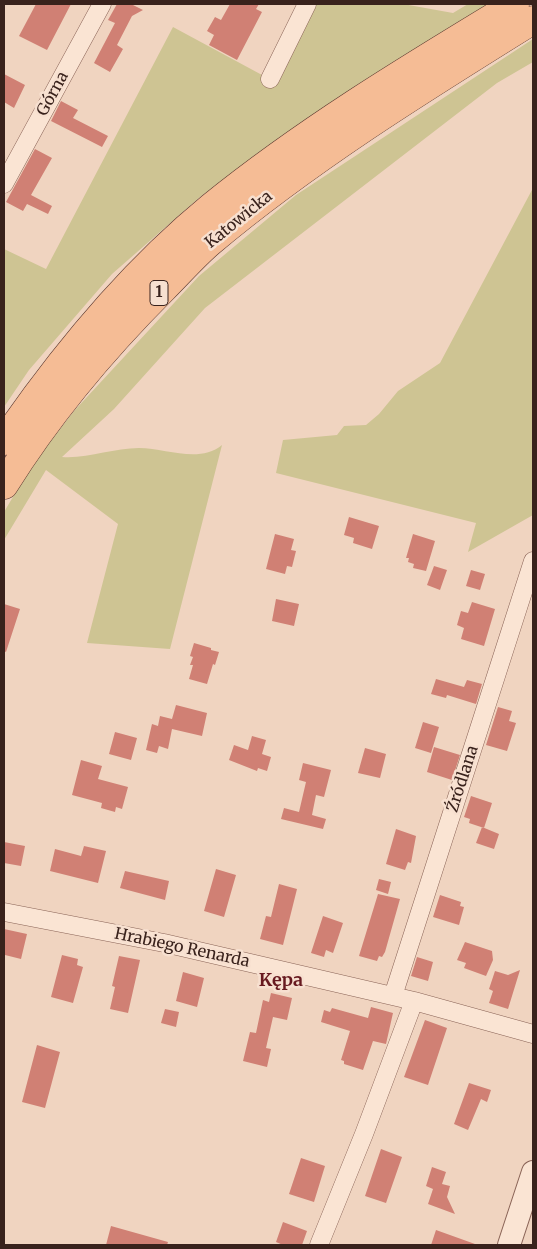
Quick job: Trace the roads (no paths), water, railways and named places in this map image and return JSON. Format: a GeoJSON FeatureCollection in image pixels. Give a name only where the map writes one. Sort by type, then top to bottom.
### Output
{"type":"FeatureCollection","features":[{"type":"Feature","properties":{"kind":"main road","name":"Katowicka"},"geometry":{"type":"LineString","coordinates":[[4,441],[37,393],[107,310],[210,208],[264,166],[338,115],[516,4]]}},
{"type":"Feature","properties":{"kind":"main road","name":"Katowicka"},"geometry":{"type":"LineString","coordinates":[[4,485],[63,400],[116,335],[208,244],[290,180],[351,137],[533,20]]}},
{"type":"Feature","properties":{"kind":"street","name":"Górna"},"geometry":{"type":"LineString","coordinates":[[4,184],[102,4]]}},
{"type":"Feature","properties":{"kind":"street"},"geometry":{"type":"LineString","coordinates":[[270,79],[307,4]]}},
{"type":"Feature","properties":{"kind":"street","name":"Źródlana"},"geometry":{"type":"LineString","coordinates":[[393,996],[533,561]]}},
{"type":"Feature","properties":{"kind":"street","name":"Hrabiego Renarda"},"geometry":{"type":"LineString","coordinates":[[4,912],[164,943],[414,1001],[533,1034]]}},
{"type":"Feature","properties":{"kind":"street"},"geometry":{"type":"LineString","coordinates":[[319,1245],[364,1134],[414,1001]]}},
{"type":"Feature","properties":{"kind":"street"},"geometry":{"type":"LineString","coordinates":[[509,1245],[533,1172]]}},
{"type":"Feature","properties":{"kind":"district","name":"Kępa"},"geometry":{"type":"Point","coordinates":[281,981]}}]}
